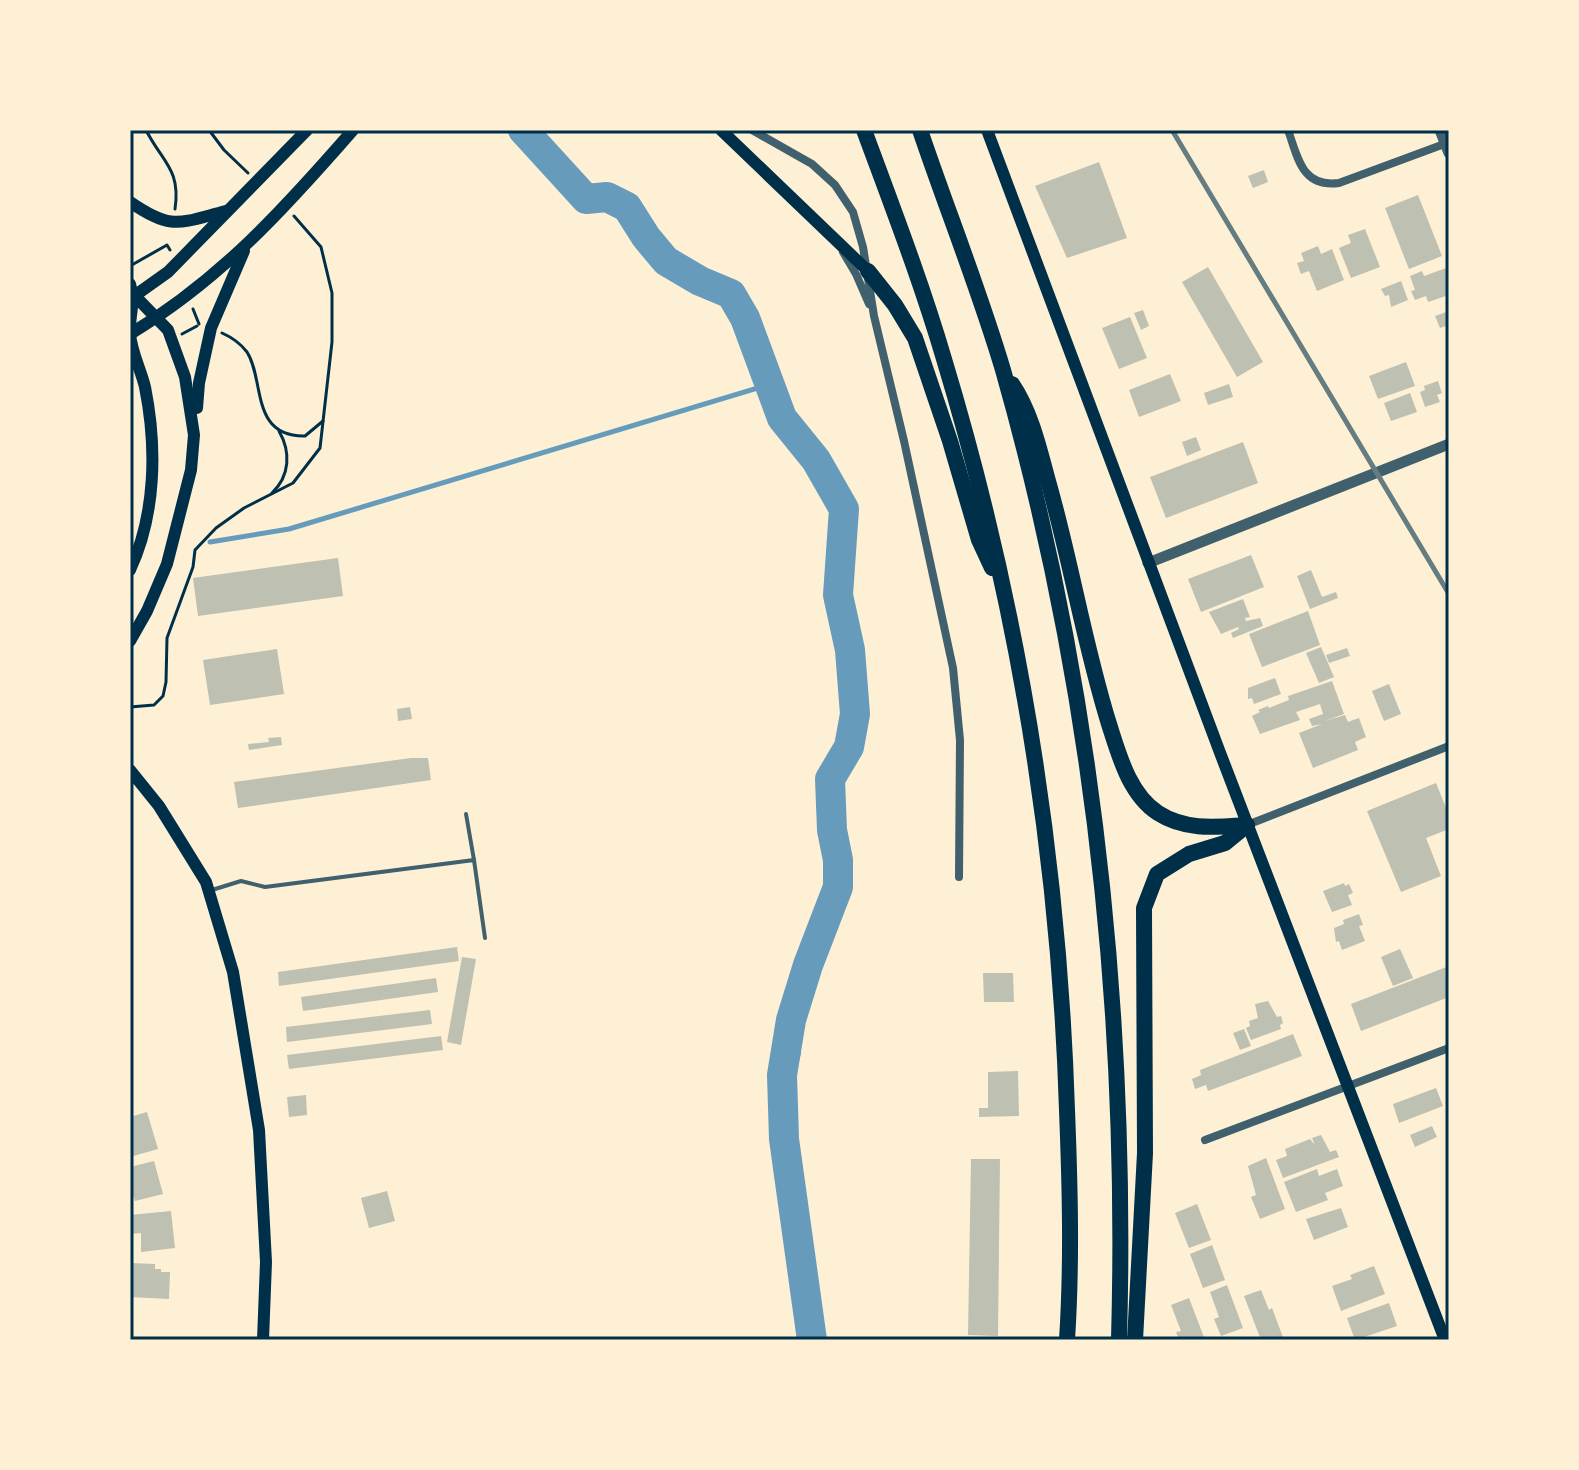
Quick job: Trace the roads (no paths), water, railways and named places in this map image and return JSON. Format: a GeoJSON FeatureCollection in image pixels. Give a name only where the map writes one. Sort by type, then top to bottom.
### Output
{"type":"FeatureCollection","features":[{"type":"Feature","properties":{"kind":"highway"},"geometry":{"type":"LineString","coordinates":[[864,130],[944,358],[1007,598],[1041,792],[1064,1006],[1070,1202],[1067,1340]]}},
{"type":"Feature","properties":{"kind":"highway"},"geometry":{"type":"LineString","coordinates":[[920,130],[1002,369],[1059,603],[1099,843],[1109,933],[1120,1124],[1119,1340]]}},
{"type":"Feature","properties":{"kind":"highway"},"geometry":{"type":"LineString","coordinates":[[868,271],[895,305],[915,338],[979,540],[1007,598]]}},
{"type":"Feature","properties":{"kind":"highway"},"geometry":{"type":"LineString","coordinates":[[1002,369],[1019,395],[1036,438],[1067,547],[1101,697],[1121,761],[1131,782],[1158,813],[1176,821],[1202,827],[1247,825]]}},
{"type":"Feature","properties":{"kind":"highway"},"geometry":{"type":"LineString","coordinates":[[1135,1340],[1145,1153],[1144,908],[1157,874],[1189,854],[1225,843],[1247,825]]}},
{"type":"Feature","properties":{"kind":"main road"},"geometry":{"type":"LineString","coordinates":[[131,293],[168,272],[307,130]]}},
{"type":"Feature","properties":{"kind":"main road"},"geometry":{"type":"LineString","coordinates":[[130,334],[216,274],[353,130]]}},
{"type":"Feature","properties":{"kind":"main road"},"geometry":{"type":"LineString","coordinates":[[721,130],[868,271]]}},
{"type":"Feature","properties":{"kind":"main road"},"geometry":{"type":"LineString","coordinates":[[987,130],[1247,825],[1445,1340]]}},
{"type":"Feature","properties":{"kind":"main road"},"geometry":{"type":"LineString","coordinates":[[130,202],[154,219],[177,224],[230,209]]}},
{"type":"Feature","properties":{"kind":"main road"},"geometry":{"type":"LineString","coordinates":[[130,641],[167,564],[191,470],[205,326],[246,245]]}},
{"type":"Feature","properties":{"kind":"main road"},"geometry":{"type":"LineString","coordinates":[[131,293],[168,330],[185,377],[194,435]]}},
{"type":"Feature","properties":{"kind":"main road"},"geometry":{"type":"LineString","coordinates":[[130,570],[147,519],[153,460],[153,432],[130,334],[131,293]]}},
{"type":"Feature","properties":{"kind":"main road"},"geometry":{"type":"LineString","coordinates":[[130,770],[191,853],[209,891],[233,972],[259,1130],[266,1262],[263,1340]]}},
{"type":"Feature","properties":{"kind":"street"},"geometry":{"type":"LineString","coordinates":[[752,130],[812,164],[835,185],[853,212],[953,668],[960,740],[959,877]]}},
{"type":"Feature","properties":{"kind":"street"},"geometry":{"type":"LineString","coordinates":[[1288,130],[1307,175],[1326,185],[1448,146],[1440,130]]}},
{"type":"Feature","properties":{"kind":"street"},"geometry":{"type":"LineString","coordinates":[[823,226],[856,274],[874,316]]}},
{"type":"Feature","properties":{"kind":"street"},"geometry":{"type":"LineString","coordinates":[[1148,563],[1449,444]]}},
{"type":"Feature","properties":{"kind":"street"},"geometry":{"type":"LineString","coordinates":[[1247,825],[1449,746]]}},
{"type":"Feature","properties":{"kind":"street"},"geometry":{"type":"LineString","coordinates":[[1205,1140],[1449,1048]]}},
{"type":"Feature","properties":{"kind":"lane"},"geometry":{"type":"LineString","coordinates":[[466,814],[485,938]]}},
{"type":"Feature","properties":{"kind":"lane"},"geometry":{"type":"LineString","coordinates":[[209,891],[241,881],[265,887],[474,860]]}},
{"type":"Feature","properties":{"kind":"water"},"geometry":{"type":"Polygon","coordinates":[[[791,1020],[801,1053],[786,1111],[774,1120],[768,1096],[769,1082],[776,1055],[791,1020]]]}},
{"type":"Feature","properties":{"kind":"waterway"},"geometry":{"type":"LineString","coordinates":[[523,130],[586,199],[607,197],[627,207],[666,261],[700,281],[731,294],[745,318],[782,418],[816,460],[844,509],[838,595],[850,650],[855,714],[849,747],[830,779],[838,887],[791,1020],[782,1075],[784,1139],[812,1340]]}},
{"type":"Feature","properties":{"kind":"waterway"},"geometry":{"type":"LineString","coordinates":[[210,542],[289,529],[768,385]]}},
{"type":"Feature","properties":{"kind":"railway"},"geometry":{"type":"LineString","coordinates":[[1172,130],[1449,594]]}}]}
